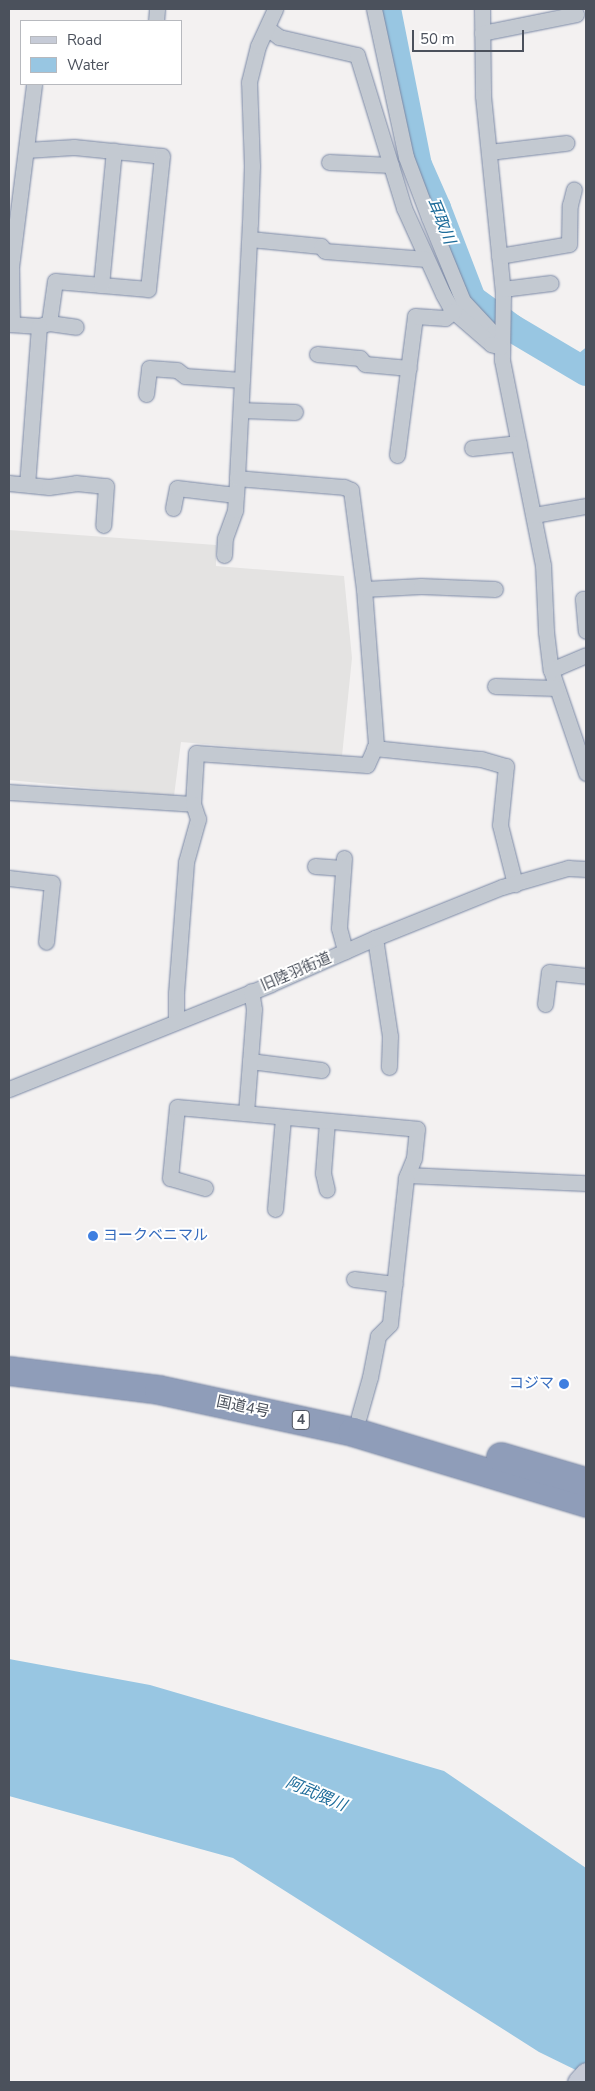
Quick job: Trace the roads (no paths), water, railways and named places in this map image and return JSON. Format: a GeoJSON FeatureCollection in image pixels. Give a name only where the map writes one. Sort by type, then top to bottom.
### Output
{"type":"FeatureCollection","features":[{"type":"Feature","properties":{"kind":"highway","name":"国道4号"},"geometry":{"type":"LineString","coordinates":[[9,1352],[202,1380],[359,1416],[586,1482]]}},
{"type":"Feature","properties":{"kind":"highway","name":"国道4号"},"geometry":{"type":"LineString","coordinates":[[9,1371],[159,1390],[334,1427],[586,1503]]}},
{"type":"Feature","properties":{"kind":"street"},"geometry":{"type":"LineString","coordinates":[[224,555],[226,538],[235,510],[241,410],[250,239],[252,166],[250,82],[258,46],[276,9]]}},
{"type":"Feature","properties":{"kind":"street"},"geometry":{"type":"LineString","coordinates":[[374,9],[406,156],[428,218],[463,301],[493,333],[501,338]]}},
{"type":"Feature","properties":{"kind":"street"},"geometry":{"type":"LineString","coordinates":[[482,9],[483,96],[503,291],[502,360],[534,515],[542,565],[546,632],[551,670],[556,688],[580,736],[586,773]]}},
{"type":"Feature","properties":{"kind":"street"},"geometry":{"type":"LineString","coordinates":[[482,33],[576,14]]}},
{"type":"Feature","properties":{"kind":"street"},"geometry":{"type":"LineString","coordinates":[[267,28],[279,37],[357,56],[404,208],[426,259],[454,311],[491,344],[501,338]]}},
{"type":"Feature","properties":{"kind":"street"},"geometry":{"type":"LineString","coordinates":[[34,85],[11,267],[10,324],[44,324],[76,327]]}},
{"type":"Feature","properties":{"kind":"street"},"geometry":{"type":"LineString","coordinates":[[489,152],[566,143]]}},
{"type":"Feature","properties":{"kind":"street"},"geometry":{"type":"LineString","coordinates":[[26,150],[74,147],[162,156],[148,290],[55,281],[44,324],[27,484]]}},
{"type":"Feature","properties":{"kind":"street"},"geometry":{"type":"LineString","coordinates":[[102,285],[114,151]]}},
{"type":"Feature","properties":{"kind":"street"},"geometry":{"type":"LineString","coordinates":[[329,162],[391,165]]}},
{"type":"Feature","properties":{"kind":"street"},"geometry":{"type":"LineString","coordinates":[[499,256],[569,244],[570,205],[574,189]]}},
{"type":"Feature","properties":{"kind":"street"},"geometry":{"type":"LineString","coordinates":[[250,239],[321,246],[325,251],[426,259]]}},
{"type":"Feature","properties":{"kind":"street"},"geometry":{"type":"LineString","coordinates":[[503,291],[551,283]]}},
{"type":"Feature","properties":{"kind":"street"},"geometry":{"type":"LineString","coordinates":[[397,455],[415,316],[445,318],[454,311]]}},
{"type":"Feature","properties":{"kind":"street"},"geometry":{"type":"LineString","coordinates":[[317,354],[360,358],[365,364],[409,368]]}},
{"type":"Feature","properties":{"kind":"street"},"geometry":{"type":"LineString","coordinates":[[146,394],[149,368],[178,370],[185,376],[242,380]]}},
{"type":"Feature","properties":{"kind":"street"},"geometry":{"type":"LineString","coordinates":[[241,410],[295,412]]}},
{"type":"Feature","properties":{"kind":"street"},"geometry":{"type":"LineString","coordinates":[[472,448],[519,443]]}},
{"type":"Feature","properties":{"kind":"street"},"geometry":{"type":"LineString","coordinates":[[176,1021],[176,993],[186,862],[198,819],[193,804],[196,753],[367,765],[374,748],[364,589],[350,490],[344,487],[237,478]]}},
{"type":"Feature","properties":{"kind":"street"},"geometry":{"type":"LineString","coordinates":[[9,483],[49,487],[76,484],[106,486],[103,525]]}},
{"type":"Feature","properties":{"kind":"street"},"geometry":{"type":"LineString","coordinates":[[173,508],[177,488],[236,496]]}},
{"type":"Feature","properties":{"kind":"street"},"geometry":{"type":"LineString","coordinates":[[534,515],[586,506]]}},
{"type":"Feature","properties":{"kind":"street"},"geometry":{"type":"LineString","coordinates":[[364,589],[421,586],[495,590]]}},
{"type":"Feature","properties":{"kind":"street"},"geometry":{"type":"LineString","coordinates":[[586,600],[583,599],[586,630]]}},
{"type":"Feature","properties":{"kind":"street"},"geometry":{"type":"LineString","coordinates":[[551,670],[586,655]]}},
{"type":"Feature","properties":{"kind":"street"},"geometry":{"type":"LineString","coordinates":[[495,686],[556,688]]}},
{"type":"Feature","properties":{"kind":"street"},"geometry":{"type":"LineString","coordinates":[[374,748],[481,759],[506,766],[500,825],[514,884]]}},
{"type":"Feature","properties":{"kind":"street"},"geometry":{"type":"LineString","coordinates":[[9,792],[193,804]]}},
{"type":"Feature","properties":{"kind":"street"},"geometry":{"type":"LineString","coordinates":[[315,866],[343,863],[339,928],[345,951]]}},
{"type":"Feature","properties":{"kind":"street","name":"旧陸羽街道"},"geometry":{"type":"LineString","coordinates":[[9,1089],[251,992],[375,938],[514,884],[568,868],[586,869]]}},
{"type":"Feature","properties":{"kind":"street"},"geometry":{"type":"LineString","coordinates":[[9,878],[52,883],[46,942]]}},
{"type":"Feature","properties":{"kind":"street"},"geometry":{"type":"LineString","coordinates":[[375,938],[390,1036],[388,1067]]}},
{"type":"Feature","properties":{"kind":"street"},"geometry":{"type":"LineString","coordinates":[[545,1004],[549,972],[586,976]]}},
{"type":"Feature","properties":{"kind":"street"},"geometry":{"type":"LineString","coordinates":[[246,1113],[254,1008],[251,992]]}},
{"type":"Feature","properties":{"kind":"street"},"geometry":{"type":"LineString","coordinates":[[250,1061],[321,1070]]}},
{"type":"Feature","properties":{"kind":"street"},"geometry":{"type":"LineString","coordinates":[[205,1188],[170,1178],[177,1107],[417,1129],[414,1158],[407,1175],[390,1324],[378,1336],[372,1370],[359,1416]]}},
{"type":"Feature","properties":{"kind":"street"},"geometry":{"type":"LineString","coordinates":[[275,1209],[283,1117]]}},
{"type":"Feature","properties":{"kind":"street"},"geometry":{"type":"LineString","coordinates":[[327,1121],[323,1173],[327,1190]]}},
{"type":"Feature","properties":{"kind":"street"},"geometry":{"type":"LineString","coordinates":[[407,1175],[586,1184]]}},
{"type":"Feature","properties":{"kind":"street"},"geometry":{"type":"LineString","coordinates":[[354,1279],[395,1284]]}},
{"type":"Feature","properties":{"kind":"street"},"geometry":{"type":"LineString","coordinates":[[578,2082],[586,2073]]}},
{"type":"Feature","properties":{"kind":"water","name":"阿武隈川"},"geometry":{"type":"Polygon","coordinates":[[[9,1659],[150,1685],[444,1771],[586,1868],[586,2075],[539,2052],[233,1858],[9,1796],[9,1659]]]}},
{"type":"Feature","properties":{"kind":"waterway","name":"耳取川"},"geometry":{"type":"LineString","coordinates":[[387,9],[418,165],[437,208],[472,299],[512,328],[586,372]]}},
{"type":"Feature","properties":{"kind":"waterway"},"geometry":{"type":"LineString","coordinates":[[571,362],[586,350]]}},
{"type":"Feature","properties":{"kind":"place","name":"ヨークベニマル"},"geometry":{"type":"Point","coordinates":[93,1236]}},
{"type":"Feature","properties":{"kind":"place","name":"コジマ"},"geometry":{"type":"Point","coordinates":[564,1384]}}]}
